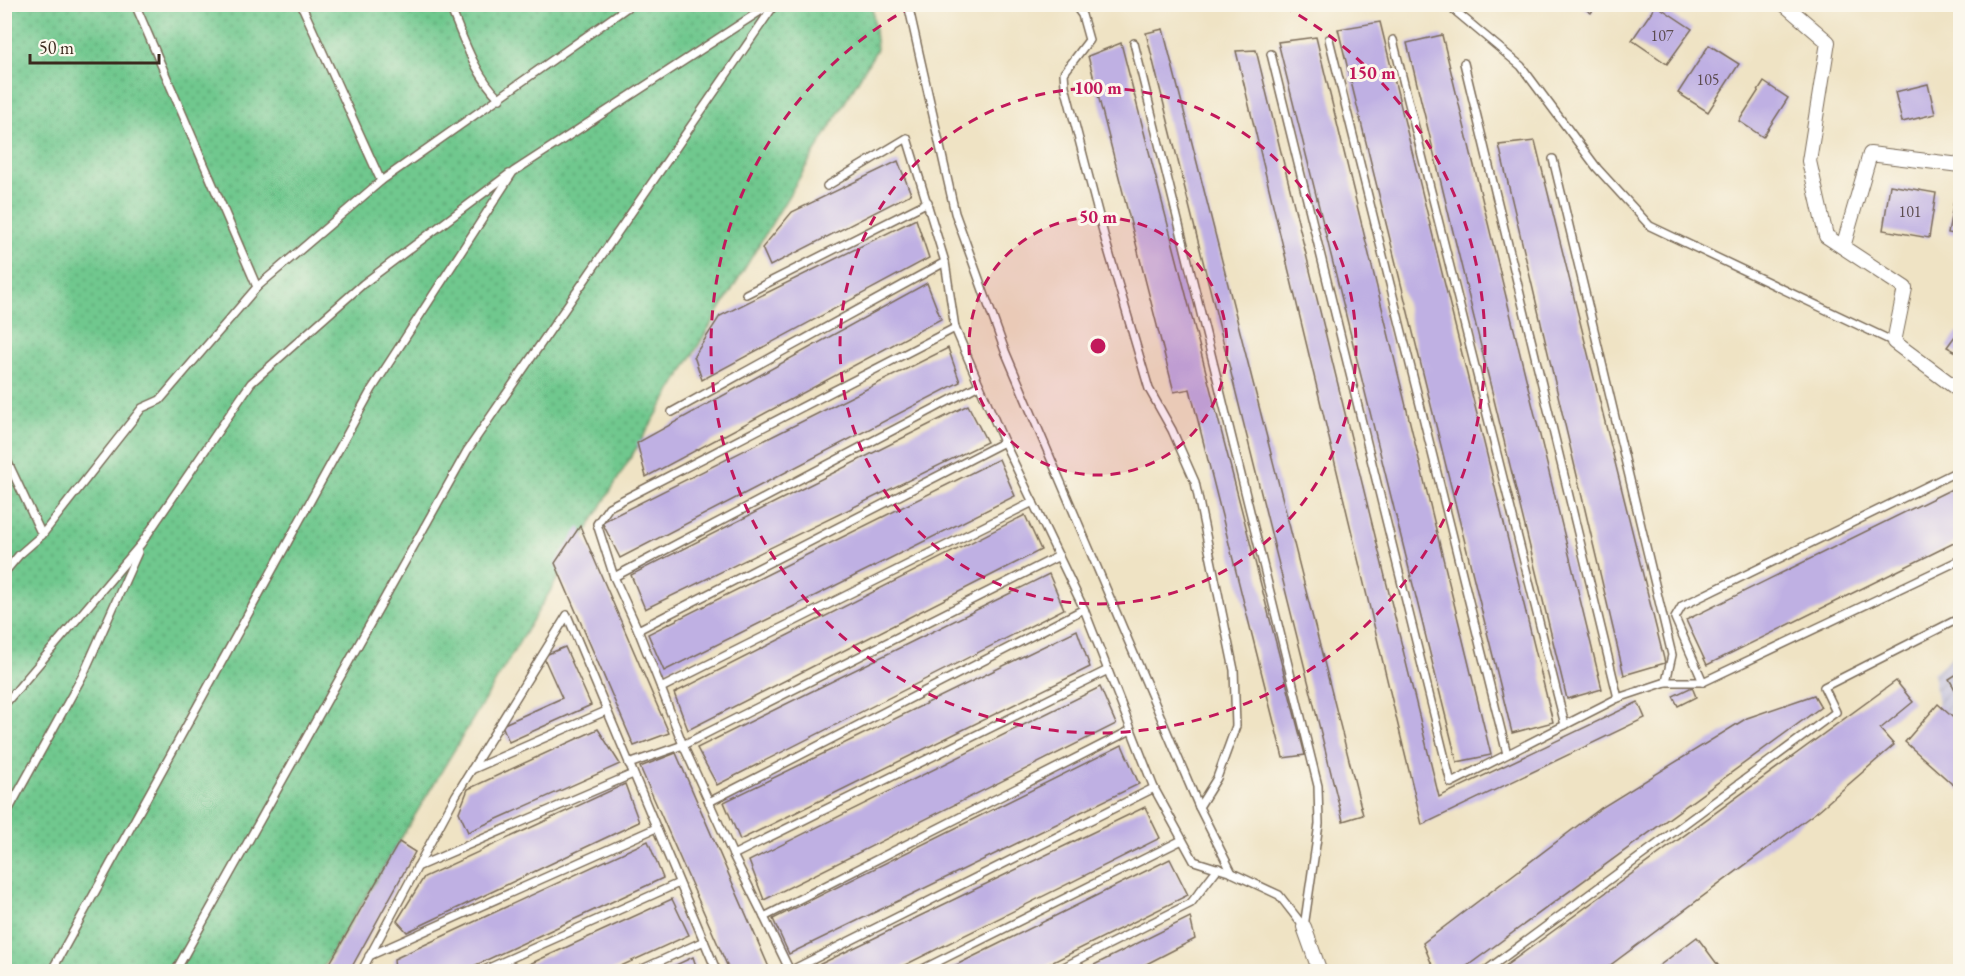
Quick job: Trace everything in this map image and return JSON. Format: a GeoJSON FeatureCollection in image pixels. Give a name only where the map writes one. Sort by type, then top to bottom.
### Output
{"type":"FeatureCollection","features":[{"type":"Feature","properties":{"kind":"street"},"geometry":{"type":"LineString","coordinates":[[1784,4],[1828,42],[1809,161],[1826,236],[1905,288],[1894,342],[1960,391]]}},
{"type":"Feature","properties":{"kind":"street"},"geometry":{"type":"LineString","coordinates":[[1844,247],[1870,154],[1960,165]]}},
{"type":"Feature","properties":{"kind":"street"},"geometry":{"type":"LineString","coordinates":[[1304,927],[1320,972]]}},
{"type":"Feature","properties":{"kind":"lane"},"geometry":{"type":"LineString","coordinates":[[135,4],[257,287]]}},
{"type":"Feature","properties":{"kind":"lane"},"geometry":{"type":"LineString","coordinates":[[301,4],[381,181]]}},
{"type":"Feature","properties":{"kind":"lane"},"geometry":{"type":"LineString","coordinates":[[449,4],[488,88],[500,99]]}},
{"type":"Feature","properties":{"kind":"lane"},"geometry":{"type":"LineString","coordinates":[[4,705],[141,544],[251,383],[363,284],[513,172],[773,4]]}},
{"type":"Feature","properties":{"kind":"lane"},"geometry":{"type":"LineString","coordinates":[[175,972],[467,451],[773,4]]}},
{"type":"Feature","properties":{"kind":"lane"},"geometry":{"type":"LineString","coordinates":[[908,4],[955,213],[1005,351],[1199,807],[1232,873]]}},
{"type":"Feature","properties":{"kind":"lane"},"geometry":{"type":"LineString","coordinates":[[1074,4],[1082,15],[1089,40],[1064,73],[1065,86],[1105,239],[1149,389],[1172,430],[1195,482],[1234,670],[1236,726],[1217,778],[1199,807]]}},
{"type":"Feature","properties":{"kind":"lane"},"geometry":{"type":"LineString","coordinates":[[1447,4],[1521,66],[1598,168],[1650,226],[1894,342]]}},
{"type":"Feature","properties":{"kind":"lane"},"geometry":{"type":"LineString","coordinates":[[4,573],[19,555],[42,535],[142,408],[160,400],[257,287],[381,181],[500,99],[626,6]]}},
{"type":"Feature","properties":{"kind":"lane"},"geometry":{"type":"LineString","coordinates":[[1329,39],[1507,754]]}},
{"type":"Feature","properties":{"kind":"lane"},"geometry":{"type":"LineString","coordinates":[[1393,40],[1565,725]]}},
{"type":"Feature","properties":{"kind":"lane"},"geometry":{"type":"LineString","coordinates":[[1134,43],[1318,786],[1319,824],[1304,927]]}},
{"type":"Feature","properties":{"kind":"lane"},"geometry":{"type":"LineString","coordinates":[[1271,54],[1451,783],[1618,698],[1666,682],[1703,682],[1960,560]]}},
{"type":"Feature","properties":{"kind":"lane"},"geometry":{"type":"LineString","coordinates":[[1464,63],[1618,698]]}},
{"type":"Feature","properties":{"kind":"lane"},"geometry":{"type":"LineString","coordinates":[[827,186],[907,138],[945,262],[955,328],[1004,442],[1084,609],[1154,788],[1194,861],[1232,873],[1279,895],[1304,927]]}},
{"type":"Feature","properties":{"kind":"lane"},"geometry":{"type":"LineString","coordinates":[[1552,159],[1672,655],[1666,682]]}},
{"type":"Feature","properties":{"kind":"lane"},"geometry":{"type":"LineString","coordinates":[[51,972],[372,389],[513,172]]}},
{"type":"Feature","properties":{"kind":"lane"},"geometry":{"type":"LineString","coordinates":[[746,294],[928,202]]}},
{"type":"Feature","properties":{"kind":"lane"},"geometry":{"type":"LineString","coordinates":[[672,412],[945,262]]}},
{"type":"Feature","properties":{"kind":"lane"},"geometry":{"type":"LineString","coordinates":[[955,328],[609,507],[597,524],[614,577],[638,630],[683,745],[733,855],[790,971],[1154,788]]}},
{"type":"Feature","properties":{"kind":"lane"},"geometry":{"type":"LineString","coordinates":[[614,577],[979,385]]}},
{"type":"Feature","properties":{"kind":"lane"},"geometry":{"type":"LineString","coordinates":[[638,630],[1004,442]]}},
{"type":"Feature","properties":{"kind":"lane"},"geometry":{"type":"LineString","coordinates":[[4,454],[42,535]]}},
{"type":"Feature","properties":{"kind":"lane"},"geometry":{"type":"LineString","coordinates":[[1703,682],[1675,618],[1682,606],[1960,470]]}},
{"type":"Feature","properties":{"kind":"lane"},"geometry":{"type":"LineString","coordinates":[[661,688],[1033,502]]}},
{"type":"Feature","properties":{"kind":"lane"},"geometry":{"type":"LineString","coordinates":[[4,818],[83,675],[141,544]]}},
{"type":"Feature","properties":{"kind":"lane"},"geometry":{"type":"LineString","coordinates":[[629,764],[683,745],[1059,556]]}},
{"type":"Feature","properties":{"kind":"lane"},"geometry":{"type":"LineString","coordinates":[[708,802],[1084,609]]}},
{"type":"Feature","properties":{"kind":"lane"},"geometry":{"type":"LineString","coordinates":[[361,972],[471,770],[567,615],[717,972]]}},
{"type":"Feature","properties":{"kind":"lane"},"geometry":{"type":"LineString","coordinates":[[1484,972],[1836,712],[1824,687],[1960,618]]}},
{"type":"Feature","properties":{"kind":"lane"},"geometry":{"type":"LineString","coordinates":[[733,855],[1108,670]]}},
{"type":"Feature","properties":{"kind":"lane"},"geometry":{"type":"LineString","coordinates":[[471,770],[606,711]]}},
{"type":"Feature","properties":{"kind":"lane"},"geometry":{"type":"LineString","coordinates":[[764,917],[1131,730]]}},
{"type":"Feature","properties":{"kind":"lane"},"geometry":{"type":"LineString","coordinates":[[417,867],[633,774]]}},
{"type":"Feature","properties":{"kind":"lane"},"geometry":{"type":"LineString","coordinates":[[369,956],[656,828]]}},
{"type":"Feature","properties":{"kind":"lane"},"geometry":{"type":"LineString","coordinates":[[917,972],[1182,840]]}},
{"type":"Feature","properties":{"kind":"lane"},"geometry":{"type":"LineString","coordinates":[[1054,972],[1191,903],[1218,868]]}},
{"type":"Feature","properties":{"kind":"lane"},"geometry":{"type":"LineString","coordinates":[[480,972],[679,883]]}},
{"type":"Feature","properties":{"kind":"lane"},"geometry":{"type":"LineString","coordinates":[[636,972],[704,941]]}},
{"type":"Feature","properties":{"kind":"shaded area"},"geometry":{"type":"Polygon","coordinates":[[[1960,650],[1960,724],[1938,704],[1933,673],[1960,650]]]}},
{"type":"Feature","properties":{"kind":"green space"},"geometry":{"type":"Polygon","coordinates":[[[5,5],[872,5],[877,49],[321,971],[5,972],[5,5]]]}},
{"type":"Feature","properties":{"kind":"building"},"geometry":{"type":"Polygon","coordinates":[[[1578,4],[1597,4],[1591,13],[1578,4]]]}},
{"type":"Feature","properties":{"kind":"building"},"geometry":{"type":"Polygon","coordinates":[[[1656,5],[1692,29],[1667,64],[1632,40],[1656,5]]]}},
{"type":"Feature","properties":{"kind":"building"},"geometry":{"type":"Polygon","coordinates":[[[1380,22],[1553,722],[1512,733],[1338,29],[1380,22]]]}},
{"type":"Feature","properties":{"kind":"building"},"geometry":{"type":"Polygon","coordinates":[[[1163,29],[1363,815],[1343,821],[1146,33],[1163,29]]]}},
{"type":"Feature","properties":{"kind":"building"},"geometry":{"type":"Polygon","coordinates":[[[1442,35],[1602,689],[1567,699],[1407,43],[1442,35]]]}},
{"type":"Feature","properties":{"kind":"building"},"geometry":{"type":"Polygon","coordinates":[[[1316,37],[1491,755],[1457,762],[1278,42],[1316,37]]]}},
{"type":"Feature","properties":{"kind":"building"},"geometry":{"type":"Polygon","coordinates":[[[1121,43],[1305,755],[1283,758],[1190,389],[1174,392],[1088,56],[1121,43]]]}},
{"type":"Feature","properties":{"kind":"building"},"geometry":{"type":"Polygon","coordinates":[[[1709,45],[1739,64],[1708,112],[1678,93],[1709,45]]]}},
{"type":"Feature","properties":{"kind":"building"},"geometry":{"type":"Polygon","coordinates":[[[1256,50],[1439,797],[1638,702],[1645,718],[1422,825],[1236,51],[1256,50]]]}},
{"type":"Feature","properties":{"kind":"building"},"geometry":{"type":"Polygon","coordinates":[[[1764,82],[1788,98],[1763,137],[1739,121],[1764,82]]]}},
{"type":"Feature","properties":{"kind":"building"},"geometry":{"type":"Polygon","coordinates":[[[1928,84],[1935,114],[1902,122],[1895,92],[1928,84]]]}},
{"type":"Feature","properties":{"kind":"building"},"geometry":{"type":"Polygon","coordinates":[[[1535,141],[1665,663],[1624,675],[1499,145],[1535,141]]]}},
{"type":"Feature","properties":{"kind":"building"},"geometry":{"type":"Polygon","coordinates":[[[898,161],[911,194],[770,266],[762,248],[792,212],[898,161]]]}},
{"type":"Feature","properties":{"kind":"building"},"geometry":{"type":"Polygon","coordinates":[[[1890,185],[1936,193],[1929,238],[1883,230],[1890,185]]]}},
{"type":"Feature","properties":{"kind":"building"},"geometry":{"type":"Polygon","coordinates":[[[1954,200],[1960,201],[1960,235],[1948,233],[1954,200]]]}},
{"type":"Feature","properties":{"kind":"building"},"geometry":{"type":"Polygon","coordinates":[[[916,219],[929,258],[702,380],[694,356],[720,316],[916,219]]]}},
{"type":"Feature","properties":{"kind":"building"},"geometry":{"type":"Polygon","coordinates":[[[927,283],[941,319],[646,477],[637,443],[927,283]]]}},
{"type":"Feature","properties":{"kind":"building"},"geometry":{"type":"Polygon","coordinates":[[[1958,332],[1960,333],[1960,354],[1947,347],[1958,332]]]}},
{"type":"Feature","properties":{"kind":"building"},"geometry":{"type":"Polygon","coordinates":[[[948,348],[960,382],[620,558],[602,522],[948,348]]]}},
{"type":"Feature","properties":{"kind":"building"},"geometry":{"type":"Polygon","coordinates":[[[968,405],[987,442],[645,609],[631,575],[968,405]]]}},
{"type":"Feature","properties":{"kind":"building"},"geometry":{"type":"Polygon","coordinates":[[[999,459],[1015,496],[664,671],[648,634],[999,459]]]}},
{"type":"Feature","properties":{"kind":"building"},"geometry":{"type":"Polygon","coordinates":[[[1960,485],[1960,540],[1707,665],[1686,620],[1960,485]]]}},
{"type":"Feature","properties":{"kind":"building"},"geometry":{"type":"Polygon","coordinates":[[[1025,515],[1041,550],[688,730],[674,693],[1025,515]]]}},
{"type":"Feature","properties":{"kind":"building"},"geometry":{"type":"Polygon","coordinates":[[[580,526],[669,733],[634,746],[555,563],[580,526]]]}},
{"type":"Feature","properties":{"kind":"building"},"geometry":{"type":"Polygon","coordinates":[[[1049,574],[1064,609],[717,785],[697,748],[1049,574]]]}},
{"type":"Feature","properties":{"kind":"building"},"geometry":{"type":"Polygon","coordinates":[[[1077,630],[1090,667],[740,840],[724,802],[1077,630]]]}},
{"type":"Feature","properties":{"kind":"building"},"geometry":{"type":"Polygon","coordinates":[[[565,647],[591,705],[509,742],[502,725],[562,698],[543,656],[565,647]]]}},
{"type":"Feature","properties":{"kind":"building"},"geometry":{"type":"Polygon","coordinates":[[[1960,672],[1960,698],[1949,679],[1960,672]]]}},
{"type":"Feature","properties":{"kind":"building"},"geometry":{"type":"Polygon","coordinates":[[[1896,681],[1913,702],[1880,729],[1894,745],[1819,810],[1601,972],[1497,972],[1896,681]]]}},
{"type":"Feature","properties":{"kind":"building"},"geometry":{"type":"Polygon","coordinates":[[[1100,687],[1116,724],[764,900],[749,861],[1100,687]]]}},
{"type":"Feature","properties":{"kind":"building"},"geometry":{"type":"Polygon","coordinates":[[[1692,687],[1696,697],[1678,706],[1673,696],[1692,687]]]}},
{"type":"Feature","properties":{"kind":"building"},"geometry":{"type":"Polygon","coordinates":[[[1814,695],[1821,707],[1459,972],[1435,972],[1423,943],[1601,808],[1747,718],[1814,695]]]}},
{"type":"Feature","properties":{"kind":"building"},"geometry":{"type":"Polygon","coordinates":[[[1938,704],[1960,724],[1960,791],[1905,742],[1938,704]]]}},
{"type":"Feature","properties":{"kind":"building"},"geometry":{"type":"Polygon","coordinates":[[[598,729],[620,764],[468,832],[459,812],[468,789],[598,729]]]}},
{"type":"Feature","properties":{"kind":"building"},"geometry":{"type":"Polygon","coordinates":[[[1122,745],[1139,784],[789,954],[773,919],[1122,745]]]}},
{"type":"Feature","properties":{"kind":"building"},"geometry":{"type":"Polygon","coordinates":[[[676,753],[771,972],[730,972],[640,767],[676,753]]]}},
{"type":"Feature","properties":{"kind":"building"},"geometry":{"type":"Polygon","coordinates":[[[625,784],[639,822],[407,932],[397,921],[424,877],[625,784]]]}},
{"type":"Feature","properties":{"kind":"building"},"geometry":{"type":"Polygon","coordinates":[[[1145,807],[1160,838],[891,972],[804,972],[1145,807]]]}},
{"type":"Feature","properties":{"kind":"building"},"geometry":{"type":"Polygon","coordinates":[[[648,841],[663,878],[461,972],[395,972],[394,959],[648,841]]]}},
{"type":"Feature","properties":{"kind":"building"},"geometry":{"type":"Polygon","coordinates":[[[399,842],[415,852],[349,972],[325,972],[399,842]]]}},
{"type":"Feature","properties":{"kind":"building"},"geometry":{"type":"Polygon","coordinates":[[[1170,859],[1188,895],[1033,972],[942,972],[1170,859]]]}},
{"type":"Feature","properties":{"kind":"building"},"geometry":{"type":"Polygon","coordinates":[[[672,899],[689,935],[608,972],[512,972],[672,899]]]}},
{"type":"Feature","properties":{"kind":"building"},"geometry":{"type":"Polygon","coordinates":[[[1190,917],[1195,939],[1131,972],[1080,972],[1190,917]]]}},
{"type":"Feature","properties":{"kind":"building"},"geometry":{"type":"Polygon","coordinates":[[[1697,937],[1723,972],[1651,972],[1697,937]]]}},
{"type":"Feature","properties":{"kind":"building"},"geometry":{"type":"Polygon","coordinates":[[[693,957],[698,972],[661,972],[693,957]]]}}]}
